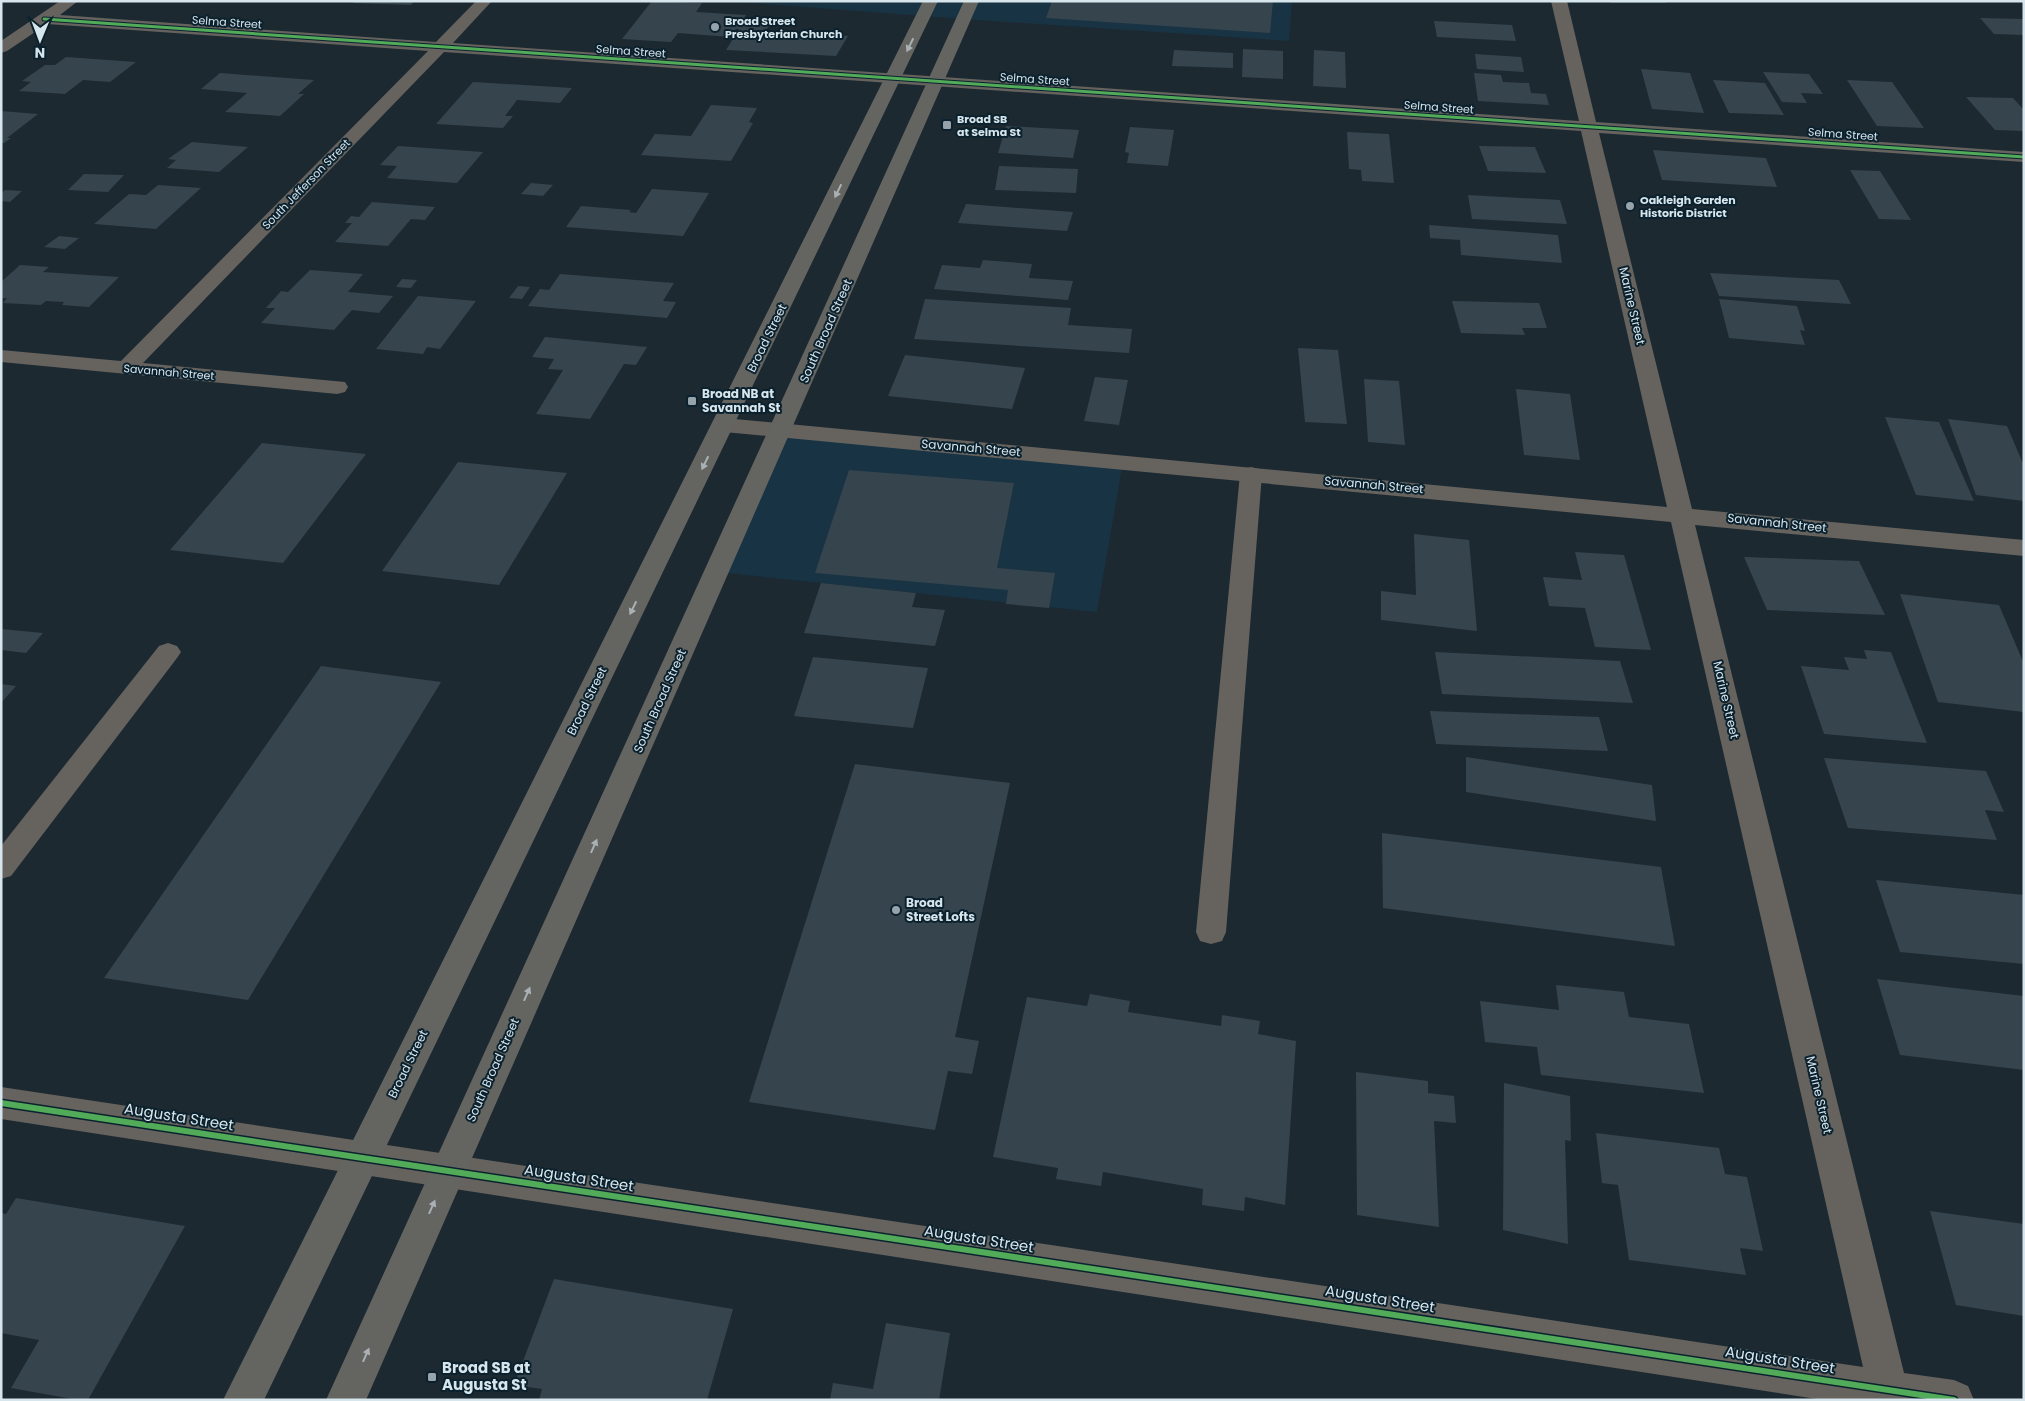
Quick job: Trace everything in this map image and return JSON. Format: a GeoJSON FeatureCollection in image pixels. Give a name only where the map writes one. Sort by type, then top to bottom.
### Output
{"type":"FeatureCollection","features":[{"type":"Feature","properties":{"kind":"main road","name":"Broad Street"},"geometry":{"type":"LineString","coordinates":[[243,1400],[931,1]]}},
{"type":"Feature","properties":{"kind":"main road","name":"South Broad Street"},"geometry":{"type":"LineString","coordinates":[[346,1400],[782,430],[972,1]]}},
{"type":"Feature","properties":{"kind":"street"},"geometry":{"type":"LineString","coordinates":[[1,48],[71,1]]}},
{"type":"Feature","properties":{"kind":"street","name":"South Jefferson Street"},"geometry":{"type":"LineString","coordinates":[[126,368],[486,1]]}},
{"type":"Feature","properties":{"kind":"street","name":"Marine Street"},"geometry":{"type":"LineString","coordinates":[[1559,1],[1890,1395]]}},
{"type":"Feature","properties":{"kind":"street","name":"Selma Street"},"geometry":{"type":"LineString","coordinates":[[44,19],[2024,157]]}},
{"type":"Feature","properties":{"kind":"street","name":"Savannah Street"},"geometry":{"type":"LineString","coordinates":[[1,356],[337,387]]}},
{"type":"Feature","properties":{"kind":"street","name":"Savannah Street"},"geometry":{"type":"LineString","coordinates":[[724,425],[1681,514],[2024,548]]}},
{"type":"Feature","properties":{"kind":"street","name":"Augusta Street"},"geometry":{"type":"LineString","coordinates":[[1,1103],[362,1157],[1890,1395],[1954,1400]]}},
{"type":"Feature","properties":{"kind":"lane"},"geometry":{"type":"LineString","coordinates":[[1212,932],[1251,474]]}},
{"type":"Feature","properties":{"kind":"lane"},"geometry":{"type":"LineString","coordinates":[[1,868],[168,652]]}},
{"type":"Feature","properties":{"kind":"shaded area"},"geometry":{"type":"Polygon","coordinates":[[[726,1],[1292,1],[1289,41],[726,1]]]}},
{"type":"Feature","properties":{"kind":"shaded area"},"geometry":{"type":"Polygon","coordinates":[[[782,430],[1123,462],[1097,612],[718,572],[782,430]]]}},
{"type":"Feature","properties":{"kind":"building"},"geometry":{"type":"Polygon","coordinates":[[[355,1],[414,1],[411,5],[353,3],[355,1]]]}},
{"type":"Feature","properties":{"kind":"building"},"geometry":{"type":"Polygon","coordinates":[[[652,1],[702,3],[696,12],[746,15],[741,23],[747,18],[776,21],[773,26],[769,26],[765,31],[848,36],[836,56],[726,50],[739,29],[736,29],[730,37],[678,33],[671,42],[622,39],[652,1]]]}},
{"type":"Feature","properties":{"kind":"building"},"geometry":{"type":"Polygon","coordinates":[[[1052,1],[1273,1],[1270,33],[1046,18],[1052,1]]]}},
{"type":"Feature","properties":{"kind":"building"},"geometry":{"type":"Polygon","coordinates":[[[1610,1],[1665,1],[1667,3],[1611,3],[1610,1]]]}},
{"type":"Feature","properties":{"kind":"building"},"geometry":{"type":"Polygon","coordinates":[[[1980,18],[2024,19],[2024,35],[1994,34],[1980,18]]]}},
{"type":"Feature","properties":{"kind":"building"},"geometry":{"type":"Polygon","coordinates":[[[1434,21],[1512,25],[1516,41],[1437,37],[1434,21]]]}},
{"type":"Feature","properties":{"kind":"building"},"geometry":{"type":"Polygon","coordinates":[[[1243,49],[1283,51],[1283,79],[1242,77],[1243,49]]]}},
{"type":"Feature","properties":{"kind":"building"},"geometry":{"type":"Polygon","coordinates":[[[1174,50],[1233,53],[1233,68],[1172,66],[1174,50]]]}},
{"type":"Feature","properties":{"kind":"building"},"geometry":{"type":"Polygon","coordinates":[[[1314,50],[1345,52],[1346,88],[1313,86],[1314,50]]]}},
{"type":"Feature","properties":{"kind":"building"},"geometry":{"type":"Polygon","coordinates":[[[1475,54],[1521,57],[1524,72],[1477,69],[1475,54]]]}},
{"type":"Feature","properties":{"kind":"building"},"geometry":{"type":"Polygon","coordinates":[[[66,57],[136,62],[110,82],[83,80],[65,94],[19,91],[31,82],[22,81],[45,65],[55,65],[66,57]]]}},
{"type":"Feature","properties":{"kind":"building"},"geometry":{"type":"Polygon","coordinates":[[[1641,69],[1690,73],[1704,113],[1652,109],[1641,69]]]}},
{"type":"Feature","properties":{"kind":"building"},"geometry":{"type":"Polygon","coordinates":[[[1763,72],[1809,74],[1823,94],[1801,93],[1807,103],[1782,102],[1763,72]]]}},
{"type":"Feature","properties":{"kind":"building"},"geometry":{"type":"Polygon","coordinates":[[[220,73],[314,80],[298,94],[304,94],[280,116],[225,112],[247,93],[201,89],[220,73]]]}},
{"type":"Feature","properties":{"kind":"building"},"geometry":{"type":"Polygon","coordinates":[[[1474,73],[1501,75],[1503,82],[1529,83],[1531,93],[1546,94],[1549,105],[1478,101],[1474,73]]]}},
{"type":"Feature","properties":{"kind":"building"},"geometry":{"type":"Polygon","coordinates":[[[1713,80],[1765,83],[1784,115],[1729,113],[1713,80]]]}},
{"type":"Feature","properties":{"kind":"building"},"geometry":{"type":"Polygon","coordinates":[[[1847,80],[1892,82],[1924,128],[1877,126],[1847,80]]]}},
{"type":"Feature","properties":{"kind":"building"},"geometry":{"type":"Polygon","coordinates":[[[473,82],[572,88],[560,103],[517,100],[505,116],[513,116],[503,128],[436,124],[473,82]]]}},
{"type":"Feature","properties":{"kind":"building"},"geometry":{"type":"Polygon","coordinates":[[[1966,97],[2013,98],[2024,110],[2024,131],[1995,130],[1966,97]]]}},
{"type":"Feature","properties":{"kind":"building"},"geometry":{"type":"Polygon","coordinates":[[[711,105],[757,108],[749,122],[753,123],[731,161],[641,155],[655,134],[691,136],[711,105]]]}},
{"type":"Feature","properties":{"kind":"building"},"geometry":{"type":"Polygon","coordinates":[[[1,111],[38,114],[7,138],[11,138],[1,143],[1,111]]]}},
{"type":"Feature","properties":{"kind":"building"},"geometry":{"type":"Polygon","coordinates":[[[1006,126],[1079,130],[1073,158],[998,153],[1006,126]]]}},
{"type":"Feature","properties":{"kind":"building"},"geometry":{"type":"Polygon","coordinates":[[[1130,127],[1174,130],[1168,166],[1127,163],[1129,153],[1125,152],[1130,127]]]}},
{"type":"Feature","properties":{"kind":"building"},"geometry":{"type":"Polygon","coordinates":[[[1347,132],[1389,134],[1394,183],[1362,181],[1361,170],[1349,169],[1347,132]]]}},
{"type":"Feature","properties":{"kind":"building"},"geometry":{"type":"Polygon","coordinates":[[[192,142],[248,147],[219,172],[167,168],[176,160],[168,159],[192,142]]]}},
{"type":"Feature","properties":{"kind":"building"},"geometry":{"type":"Polygon","coordinates":[[[398,146],[483,152],[457,183],[387,178],[397,166],[380,165],[398,146]]]}},
{"type":"Feature","properties":{"kind":"building"},"geometry":{"type":"Polygon","coordinates":[[[1479,146],[1535,147],[1546,173],[1488,171],[1479,146]]]}},
{"type":"Feature","properties":{"kind":"building"},"geometry":{"type":"Polygon","coordinates":[[[1653,150],[1766,158],[1777,187],[1662,180],[1653,150]]]}},
{"type":"Feature","properties":{"kind":"building"},"geometry":{"type":"Polygon","coordinates":[[[999,166],[1078,169],[1076,193],[995,190],[999,166]]]}},
{"type":"Feature","properties":{"kind":"building"},"geometry":{"type":"Polygon","coordinates":[[[1850,170],[1880,171],[1911,220],[1879,219],[1850,170]]]}},
{"type":"Feature","properties":{"kind":"building"},"geometry":{"type":"Polygon","coordinates":[[[84,174],[124,175],[108,192],[68,190],[84,174]]]}},
{"type":"Feature","properties":{"kind":"building"},"geometry":{"type":"Polygon","coordinates":[[[531,183],[553,185],[543,196],[521,194],[531,183]]]}},
{"type":"Feature","properties":{"kind":"building"},"geometry":{"type":"Polygon","coordinates":[[[158,185],[201,188],[156,229],[94,224],[129,194],[146,195],[158,185]]]}},
{"type":"Feature","properties":{"kind":"building"},"geometry":{"type":"Polygon","coordinates":[[[652,189],[709,193],[683,236],[566,227],[581,206],[631,210],[629,212],[636,213],[652,189]]]}},
{"type":"Feature","properties":{"kind":"building"},"geometry":{"type":"Polygon","coordinates":[[[5,190],[22,191],[10,202],[1,201],[1,193],[5,190]]]}},
{"type":"Feature","properties":{"kind":"building"},"geometry":{"type":"Polygon","coordinates":[[[1468,195],[1560,200],[1567,224],[1472,219],[1468,195]]]}},
{"type":"Feature","properties":{"kind":"building"},"geometry":{"type":"Polygon","coordinates":[[[372,202],[435,207],[425,220],[411,219],[388,246],[335,242],[352,223],[345,223],[351,216],[359,217],[372,202]]]}},
{"type":"Feature","properties":{"kind":"building"},"geometry":{"type":"Polygon","coordinates":[[[966,204],[1073,212],[1067,231],[958,223],[966,204]]]}},
{"type":"Feature","properties":{"kind":"building"},"geometry":{"type":"Polygon","coordinates":[[[1429,225],[1558,235],[1562,263],[1461,255],[1460,240],[1430,238],[1429,225]]]}},
{"type":"Feature","properties":{"kind":"building"},"geometry":{"type":"Polygon","coordinates":[[[59,236],[79,238],[65,249],[44,247],[59,236]]]}},
{"type":"Feature","properties":{"kind":"building"},"geometry":{"type":"Polygon","coordinates":[[[983,260],[1032,264],[1029,278],[1073,281],[1068,300],[934,289],[942,265],[980,268],[983,260]]]}},
{"type":"Feature","properties":{"kind":"building"},"geometry":{"type":"Polygon","coordinates":[[[20,265],[49,267],[43,272],[119,277],[89,307],[62,305],[64,302],[46,301],[41,305],[3,303],[7,298],[1,298],[1,282],[20,265]]]}},
{"type":"Feature","properties":{"kind":"building"},"geometry":{"type":"Polygon","coordinates":[[[310,270],[363,274],[348,292],[393,296],[379,313],[352,310],[334,330],[261,323],[275,308],[266,308],[281,291],[288,292],[310,270]]]}},
{"type":"Feature","properties":{"kind":"building"},"geometry":{"type":"Polygon","coordinates":[[[1710,273],[1839,280],[1851,304],[1719,296],[1710,273]]]}},
{"type":"Feature","properties":{"kind":"building"},"geometry":{"type":"Polygon","coordinates":[[[560,274],[674,283],[663,301],[676,302],[667,318],[528,306],[540,289],[549,290],[560,274]]]}},
{"type":"Feature","properties":{"kind":"building"},"geometry":{"type":"Polygon","coordinates":[[[402,279],[417,280],[411,288],[396,287],[402,279]]]}},
{"type":"Feature","properties":{"kind":"building"},"geometry":{"type":"Polygon","coordinates":[[[518,286],[530,287],[522,299],[509,298],[518,286]]]}},
{"type":"Feature","properties":{"kind":"building"},"geometry":{"type":"Polygon","coordinates":[[[418,296],[476,301],[440,349],[427,347],[423,354],[376,349],[418,296]]]}},
{"type":"Feature","properties":{"kind":"building"},"geometry":{"type":"Polygon","coordinates":[[[925,299],[1071,308],[1068,325],[1132,329],[1129,353],[914,339],[925,299]]]}},
{"type":"Feature","properties":{"kind":"building"},"geometry":{"type":"Polygon","coordinates":[[[1719,299],[1797,306],[1805,331],[1800,330],[1805,345],[1729,338],[1719,299]]]}},
{"type":"Feature","properties":{"kind":"building"},"geometry":{"type":"Polygon","coordinates":[[[1452,301],[1539,303],[1547,328],[1522,328],[1525,335],[1461,333],[1452,301]]]}},
{"type":"Feature","properties":{"kind":"building"},"geometry":{"type":"Polygon","coordinates":[[[545,337],[647,347],[636,365],[624,364],[590,419],[536,414],[563,370],[548,369],[554,359],[532,357],[545,337]]]}},
{"type":"Feature","properties":{"kind":"building"},"geometry":{"type":"Polygon","coordinates":[[[1298,348],[1338,350],[1347,424],[1305,422],[1298,348]]]}},
{"type":"Feature","properties":{"kind":"building"},"geometry":{"type":"Polygon","coordinates":[[[905,355],[1025,368],[1012,409],[888,396],[905,355]]]}},
{"type":"Feature","properties":{"kind":"building"},"geometry":{"type":"Polygon","coordinates":[[[1095,377],[1128,380],[1119,425],[1084,421],[1095,377]]]}},
{"type":"Feature","properties":{"kind":"building"},"geometry":{"type":"Polygon","coordinates":[[[1364,379],[1399,381],[1405,445],[1368,442],[1364,379]]]}},
{"type":"Feature","properties":{"kind":"building"},"geometry":{"type":"Polygon","coordinates":[[[1516,389],[1570,394],[1580,460],[1524,455],[1516,389]]]}},
{"type":"Feature","properties":{"kind":"building"},"geometry":{"type":"Polygon","coordinates":[[[1885,417],[1939,422],[1974,501],[1916,495],[1885,417]]]}},
{"type":"Feature","properties":{"kind":"building"},"geometry":{"type":"Polygon","coordinates":[[[1948,419],[2007,426],[2024,466],[2024,501],[1976,495],[1948,419]]]}},
{"type":"Feature","properties":{"kind":"building"},"geometry":{"type":"Polygon","coordinates":[[[262,443],[366,454],[283,563],[170,550],[262,443]]]}},
{"type":"Feature","properties":{"kind":"building"},"geometry":{"type":"Polygon","coordinates":[[[458,462],[567,473],[499,585],[382,571],[458,462]]]}},
{"type":"Feature","properties":{"kind":"building"},"geometry":{"type":"Polygon","coordinates":[[[849,470],[1014,483],[997,568],[1055,573],[1049,608],[1006,604],[1008,590],[815,573],[849,470]]]}},
{"type":"Feature","properties":{"kind":"building"},"geometry":{"type":"Polygon","coordinates":[[[1414,534],[1469,540],[1477,631],[1381,620],[1381,591],[1416,595],[1414,534]]]}},
{"type":"Feature","properties":{"kind":"building"},"geometry":{"type":"Polygon","coordinates":[[[1575,552],[1624,555],[1651,650],[1595,647],[1585,608],[1549,606],[1543,577],[1582,580],[1575,552]]]}},
{"type":"Feature","properties":{"kind":"building"},"geometry":{"type":"Polygon","coordinates":[[[1744,557],[1859,561],[1885,615],[1767,610],[1744,557]]]}},
{"type":"Feature","properties":{"kind":"building"},"geometry":{"type":"Polygon","coordinates":[[[821,583],[916,593],[912,607],[945,610],[935,646],[804,633],[821,583]]]}},
{"type":"Feature","properties":{"kind":"building"},"geometry":{"type":"Polygon","coordinates":[[[1900,594],[1999,605],[2024,664],[2024,712],[1938,702],[1900,594]]]}},
{"type":"Feature","properties":{"kind":"building"},"geometry":{"type":"Polygon","coordinates":[[[1,629],[43,633],[26,653],[1,650],[1,629]]]}},
{"type":"Feature","properties":{"kind":"building"},"geometry":{"type":"Polygon","coordinates":[[[1864,650],[1891,652],[1927,743],[1824,734],[1801,666],[1849,670],[1844,657],[1867,659],[1864,650]]]}},
{"type":"Feature","properties":{"kind":"building"},"geometry":{"type":"Polygon","coordinates":[[[1435,652],[1620,661],[1633,703],[1442,694],[1435,652]]]}},
{"type":"Feature","properties":{"kind":"building"},"geometry":{"type":"Polygon","coordinates":[[[813,657],[928,668],[913,728],[794,716],[813,657]]]}},
{"type":"Feature","properties":{"kind":"building"},"geometry":{"type":"Polygon","coordinates":[[[321,666],[441,682],[248,1000],[104,978],[321,666]]]}},
{"type":"Feature","properties":{"kind":"building"},"geometry":{"type":"Polygon","coordinates":[[[1,684],[16,686],[1,703],[1,684]]]}},
{"type":"Feature","properties":{"kind":"building"},"geometry":{"type":"Polygon","coordinates":[[[1430,711],[1599,717],[1608,751],[1436,744],[1430,711]]]}},
{"type":"Feature","properties":{"kind":"building"},"geometry":{"type":"Polygon","coordinates":[[[1466,757],[1652,785],[1656,821],[1466,792],[1466,757]]]}},
{"type":"Feature","properties":{"kind":"building"},"geometry":{"type":"Polygon","coordinates":[[[1824,758],[1986,771],[2004,812],[1985,810],[1997,840],[1848,828],[1824,758]]]}},
{"type":"Feature","properties":{"kind":"building","name":"Broad Street Lofts"},"geometry":{"type":"Polygon","coordinates":[[[855,764],[1010,783],[955,1037],[979,1041],[972,1074],[948,1071],[935,1130],[749,1102],[855,764]]]}},
{"type":"Feature","properties":{"kind":"building"},"geometry":{"type":"Polygon","coordinates":[[[1382,833],[1661,867],[1675,946],[1383,908],[1382,833]]]}},
{"type":"Feature","properties":{"kind":"building"},"geometry":{"type":"Polygon","coordinates":[[[1876,880],[2024,895],[2024,964],[1900,952],[1876,880]]]}},
{"type":"Feature","properties":{"kind":"building"},"geometry":{"type":"Polygon","coordinates":[[[1877,979],[2024,996],[2024,1070],[1900,1055],[1877,979]]]}},
{"type":"Feature","properties":{"kind":"building"},"geometry":{"type":"Polygon","coordinates":[[[1556,985],[1624,992],[1629,1017],[1689,1024],[1704,1093],[1541,1075],[1537,1047],[1485,1042],[1480,1001],[1559,1010],[1556,985]]]}},
{"type":"Feature","properties":{"kind":"building"},"geometry":{"type":"Polygon","coordinates":[[[1090,994],[1130,1001],[1128,1012],[1221,1026],[1222,1015],[1260,1021],[1258,1034],[1296,1041],[1285,1205],[1245,1197],[1244,1211],[1202,1205],[1203,1189],[1103,1172],[1101,1186],[1056,1179],[1058,1168],[993,1157],[1027,997],[1087,1006],[1090,994]]]}},
{"type":"Feature","properties":{"kind":"building"},"geometry":{"type":"Polygon","coordinates":[[[1356,1072],[1428,1081],[1428,1093],[1454,1096],[1456,1123],[1434,1121],[1439,1227],[1357,1215],[1356,1072]]]}},
{"type":"Feature","properties":{"kind":"building"},"geometry":{"type":"Polygon","coordinates":[[[1504,1083],[1570,1096],[1571,1141],[1565,1140],[1568,1244],[1503,1230],[1504,1083]]]}},
{"type":"Feature","properties":{"kind":"building"},"geometry":{"type":"Polygon","coordinates":[[[1596,1133],[1719,1148],[1725,1174],[1747,1177],[1763,1251],[1740,1248],[1746,1275],[1629,1260],[1618,1185],[1602,1183],[1596,1133]]]}},
{"type":"Feature","properties":{"kind":"building"},"geometry":{"type":"Polygon","coordinates":[[[16,1198],[185,1226],[88,1400],[78,1400],[11,1388],[39,1340],[1,1333],[1,1213],[6,1214],[16,1198]]]}},
{"type":"Feature","properties":{"kind":"building"},"geometry":{"type":"Polygon","coordinates":[[[1930,1211],[2024,1224],[2024,1316],[1956,1305],[1930,1211]]]}},
{"type":"Feature","properties":{"kind":"building"},"geometry":{"type":"Polygon","coordinates":[[[554,1279],[733,1309],[707,1400],[539,1400],[542,1389],[514,1385],[554,1279]]]}},
{"type":"Feature","properties":{"kind":"building"},"geometry":{"type":"Polygon","coordinates":[[[886,1323],[950,1333],[939,1400],[830,1400],[833,1383],[873,1389],[886,1323]]]}},
{"type":"Feature","properties":{"kind":"cycle path"},"geometry":{"type":"LineString","coordinates":[[44,19],[2024,157]]}},
{"type":"Feature","properties":{"kind":"cycle path"},"geometry":{"type":"LineString","coordinates":[[1,1103],[1954,1400]]}},
{"type":"Feature","properties":{"kind":"place","name":"Broad Street Presbyterian Church"},"geometry":{"type":"Point","coordinates":[715,27]}},
{"type":"Feature","properties":{"kind":"place","name":"Broad SB at Selma St"},"geometry":{"type":"Point","coordinates":[947,125]}},
{"type":"Feature","properties":{"kind":"place","name":"Oakleigh Garden Historic District"},"geometry":{"type":"Point","coordinates":[1630,206]}},
{"type":"Feature","properties":{"kind":"place","name":"Broad NB at Savannah St"},"geometry":{"type":"Point","coordinates":[692,401]}},
{"type":"Feature","properties":{"kind":"place","name":"Broad Street Lofts"},"geometry":{"type":"Point","coordinates":[896,910]}},
{"type":"Feature","properties":{"kind":"place","name":"Broad SB at Augusta St"},"geometry":{"type":"Point","coordinates":[432,1377]}}]}
